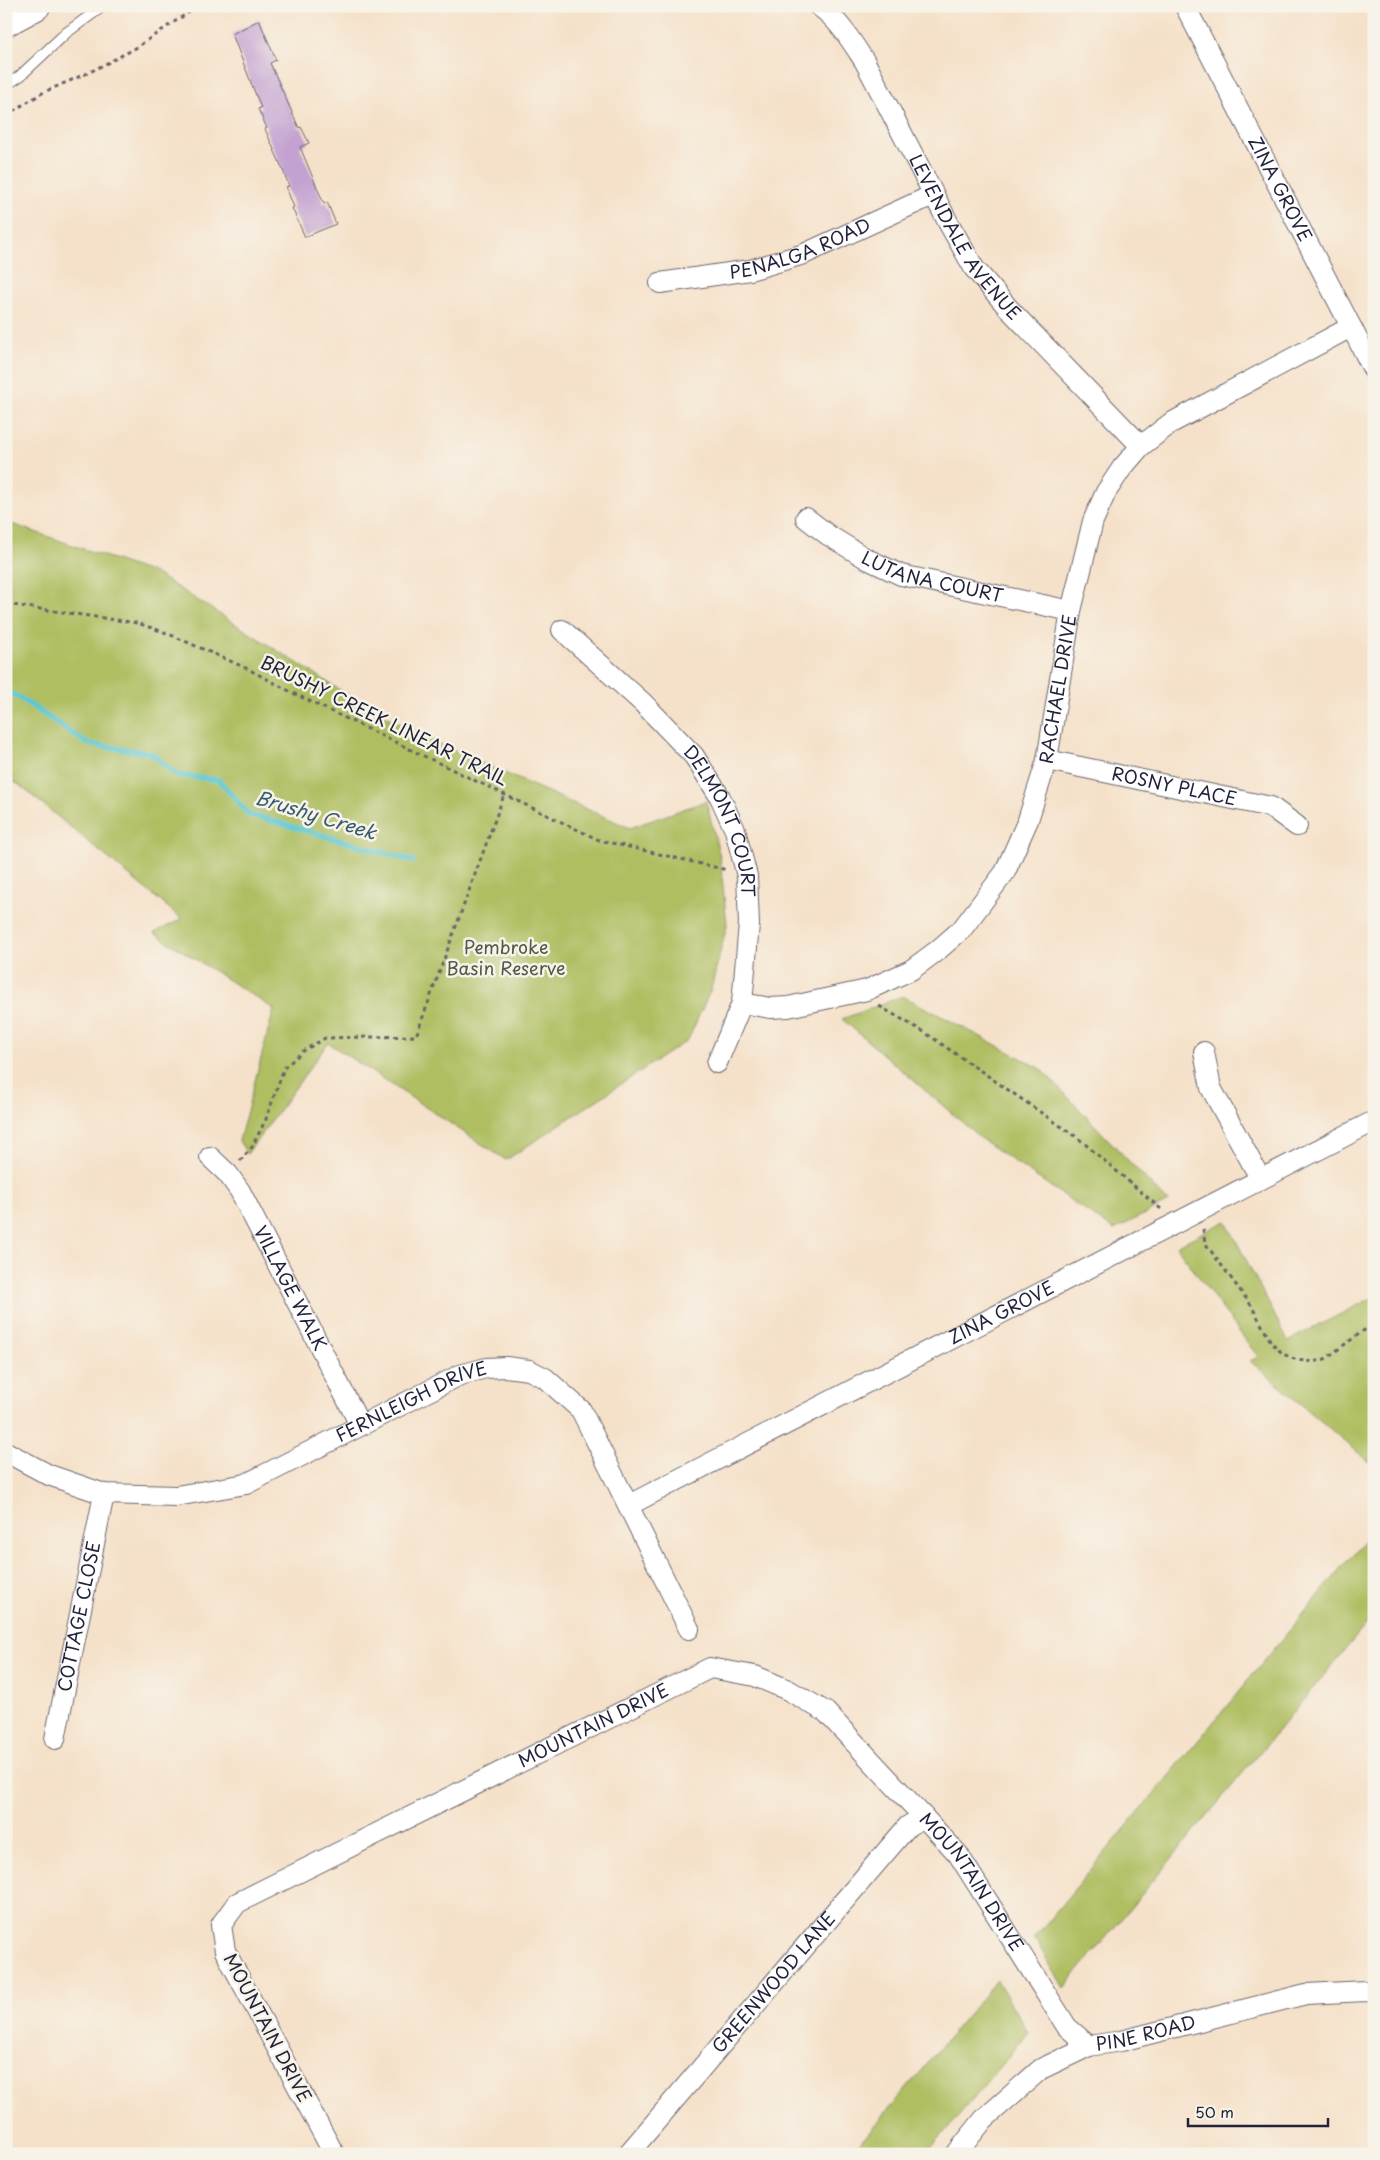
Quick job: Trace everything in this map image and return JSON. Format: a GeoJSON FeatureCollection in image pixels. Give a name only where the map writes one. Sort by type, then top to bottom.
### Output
{"type":"FeatureCollection","features":[{"type":"Feature","properties":{"kind":"main road"},"geometry":{"type":"LineString","coordinates":[[6,22],[36,6]]}},
{"type":"Feature","properties":{"kind":"street","name":"LEVENDALE AVENUE"},"geometry":{"type":"LineString","coordinates":[[819,6],[829,13],[849,37],[865,62],[933,195],[974,268],[1010,310],[1141,446]]}},
{"type":"Feature","properties":{"kind":"street","name":"ZINA GROVE"},"geometry":{"type":"LineString","coordinates":[[1185,6],[1374,371]]}},
{"type":"Feature","properties":{"kind":"street","name":"PENALGA ROAD"},"geometry":{"type":"LineString","coordinates":[[660,283],[750,270],[804,254],[933,195]]}},
{"type":"Feature","properties":{"kind":"street","name":"RACHAEL DRIVE"},"geometry":{"type":"LineString","coordinates":[[742,1003],[770,1008],[788,1008],[867,990],[911,970],[962,929],[1005,872],[1028,820],[1047,760],[1071,611],[1093,521],[1106,492],[1122,468],[1141,446],[1171,423],[1351,327]]}},
{"type":"Feature","properties":{"kind":"street","name":"LUTANA COURT"},"geometry":{"type":"LineString","coordinates":[[806,518],[828,535],[867,559],[901,575],[1071,611]]}},
{"type":"Feature","properties":{"kind":"street","name":"DELMONT COURT"},"geometry":{"type":"LineString","coordinates":[[562,630],[643,703],[694,756],[720,797],[735,830],[747,876],[749,924],[742,1003],[717,1063]]}},
{"type":"Feature","properties":{"kind":"street","name":"ROSNY PLACE"},"geometry":{"type":"LineString","coordinates":[[1047,760],[1271,807],[1297,826]]}},
{"type":"Feature","properties":{"kind":"street"},"geometry":{"type":"LineString","coordinates":[[1204,1052],[1211,1088],[1260,1178]]}},
{"type":"Feature","properties":{"kind":"street","name":"ZINA GROVE"},"geometry":{"type":"LineString","coordinates":[[629,1505],[1194,1214],[1260,1178],[1374,1121]]}},
{"type":"Feature","properties":{"kind":"street","name":"VILLAGE WALK"},"geometry":{"type":"LineString","coordinates":[[210,1158],[228,1174],[240,1191],[360,1425]]}},
{"type":"Feature","properties":{"kind":"street","name":"FERNLEIGH DRIVE"},"geometry":{"type":"LineString","coordinates":[[6,1452],[49,1475],[104,1494],[176,1496],[246,1484],[460,1374],[486,1368],[506,1367],[529,1370],[545,1378],[581,1410],[690,1629]]}},
{"type":"Feature","properties":{"kind":"street","name":"COTTAGE CLOSE"},"geometry":{"type":"LineString","coordinates":[[55,1739],[104,1494]]}},
{"type":"Feature","properties":{"kind":"street","name":"MOUNTAIN DRIVE"},"geometry":{"type":"LineString","coordinates":[[334,2154],[225,1951],[221,1924],[237,1903],[710,1668],[755,1676],[788,1690],[826,1712],[958,1854],[1067,2027],[1089,2046]]}},
{"type":"Feature","properties":{"kind":"street","name":"GREENWOOD LANE"},"geometry":{"type":"LineString","coordinates":[[628,2154],[908,1826],[924,1817]]}},
{"type":"Feature","properties":{"kind":"street","name":"PINE ROAD"},"geometry":{"type":"LineString","coordinates":[[956,2154],[984,2119],[1041,2070],[1089,2046],[1121,2041],[1306,1994],[1374,1992]]}},
{"type":"Feature","properties":{"kind":"lane"},"geometry":{"type":"LineString","coordinates":[[6,85],[20,76],[66,33],[103,6]]}},
{"type":"Feature","properties":{"kind":"path"},"geometry":{"type":"LineString","coordinates":[[6,115],[44,92],[90,72],[134,49],[198,6]]}},
{"type":"Feature","properties":{"kind":"path","name":"BRUSHY CREEK LINEAR TRAIL"},"geometry":{"type":"LineString","coordinates":[[6,604],[137,623],[164,632],[246,668],[297,695],[599,840],[747,876]]}},
{"type":"Feature","properties":{"kind":"path"},"geometry":{"type":"LineString","coordinates":[[252,1147],[266,1118],[284,1068],[303,1051],[325,1038],[416,1036],[504,795]]}},
{"type":"Feature","properties":{"kind":"path"},"geometry":{"type":"LineString","coordinates":[[867,990],[878,1006],[924,1032],[1078,1138],[1158,1207],[1167,1212],[1194,1214],[1204,1232],[1205,1243],[1251,1306],[1271,1342],[1283,1354],[1297,1360],[1314,1362],[1325,1359],[1374,1323]]}},
{"type":"Feature","properties":{"kind":"green space","name":"Pembroke Basin Reserve"},"geometry":{"type":"Polygon","coordinates":[[[6,522],[156,574],[359,702],[445,747],[630,828],[706,801],[720,857],[727,925],[711,989],[688,1040],[506,1160],[328,1043],[247,1154],[239,1141],[274,1009],[154,933],[182,919],[18,784],[6,779],[6,522]]]}},
{"type":"Feature","properties":{"kind":"green space"},"geometry":{"type":"Polygon","coordinates":[[[903,996],[1040,1068],[1168,1202],[1114,1230],[984,1141],[842,1019],[903,996]]]}},
{"type":"Feature","properties":{"kind":"green space"},"geometry":{"type":"Polygon","coordinates":[[[1226,1221],[1288,1341],[1374,1297],[1374,1466],[1250,1361],[1258,1357],[1176,1246],[1226,1221]]]}},
{"type":"Feature","properties":{"kind":"green space"},"geometry":{"type":"Polygon","coordinates":[[[1374,1529],[1374,1615],[1064,1988],[1034,1938],[1374,1529]]]}},
{"type":"Feature","properties":{"kind":"green space"},"geometry":{"type":"Polygon","coordinates":[[[997,1980],[1028,2033],[926,2154],[851,2154],[997,1980]]]}},
{"type":"Feature","properties":{"kind":"building"},"geometry":{"type":"Polygon","coordinates":[[[259,20],[276,60],[270,63],[299,128],[301,127],[309,143],[300,147],[324,204],[327,202],[336,224],[305,237],[292,208],[294,207],[286,187],[289,186],[265,129],[267,128],[258,109],[261,108],[232,34],[259,20]]]}},
{"type":"Feature","properties":{"kind":"waterway","name":"Brushy Creek"},"geometry":{"type":"LineString","coordinates":[[6,691],[20,698],[88,744],[151,753],[176,775],[219,780],[248,814],[413,861]]}}]}
